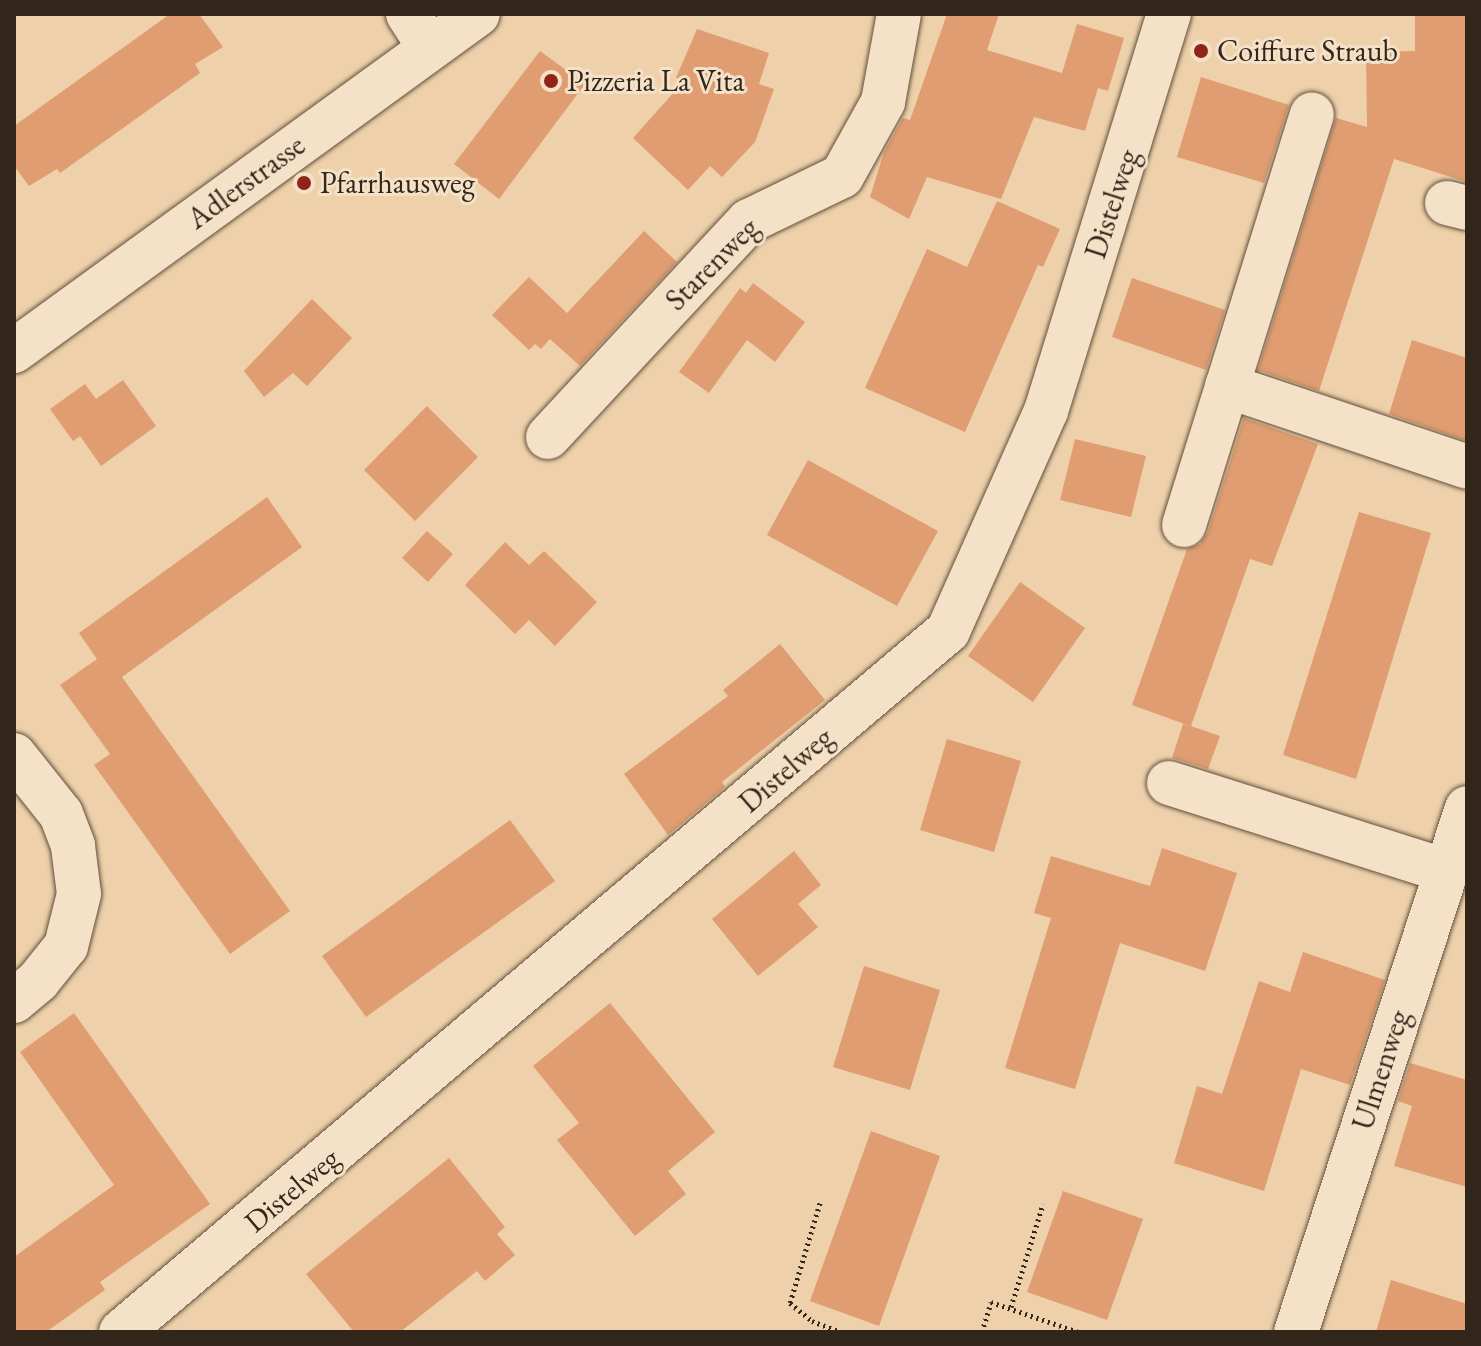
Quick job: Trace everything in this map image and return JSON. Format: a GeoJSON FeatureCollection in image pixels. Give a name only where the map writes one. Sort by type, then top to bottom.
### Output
{"type":"FeatureCollection","features":[{"type":"Feature","properties":{"kind":"street","name":"Adlerstrasse"},"geometry":{"type":"LineString","coordinates":[[14,351],[419,31],[478,14]]}},
{"type":"Feature","properties":{"kind":"street","name":"Starenweg"},"geometry":{"type":"LineString","coordinates":[[548,437],[749,221],[842,176],[883,102],[896,51],[899,14]]}},
{"type":"Feature","properties":{"kind":"street","name":"Distelweg"},"geometry":{"type":"LineString","coordinates":[[121,1332],[428,1077],[948,631],[1046,411],[1169,14]]}},
{"type":"Feature","properties":{"kind":"street"},"geometry":{"type":"LineString","coordinates":[[1184,525],[1312,114]]}},
{"type":"Feature","properties":{"kind":"street"},"geometry":{"type":"LineString","coordinates":[[1227,386],[1467,467]]}},
{"type":"Feature","properties":{"kind":"street"},"geometry":{"type":"LineString","coordinates":[[14,755],[61,814],[73,846],[79,894],[66,946],[38,981],[14,1001]]}},
{"type":"Feature","properties":{"kind":"street"},"geometry":{"type":"LineString","coordinates":[[1169,783],[1446,871]]}},
{"type":"Feature","properties":{"kind":"street","name":"Ulmenweg"},"geometry":{"type":"LineString","coordinates":[[1296,1332],[1446,871],[1465,823]]}},
{"type":"Feature","properties":{"kind":"path"},"geometry":{"type":"LineString","coordinates":[[820,1203],[790,1303],[812,1321],[841,1332]]}},
{"type":"Feature","properties":{"kind":"path"},"geometry":{"type":"LineString","coordinates":[[1011,1307],[1043,1204]]}},
{"type":"Feature","properties":{"kind":"path"},"geometry":{"type":"LineString","coordinates":[[982,1332],[991,1302],[1078,1332]]}},
{"type":"Feature","properties":{"kind":"building"},"geometry":{"type":"Polygon","coordinates":[[[170,14],[199,14],[223,47],[195,64],[200,73],[60,173],[57,169],[29,186],[14,166],[14,126],[170,14]]]}},
{"type":"Feature","properties":{"kind":"building"},"geometry":{"type":"Polygon","coordinates":[[[947,14],[999,14],[987,50],[1062,73],[1077,24],[1124,38],[1108,91],[1098,88],[1085,131],[1034,117],[1001,199],[927,177],[909,219],[870,197],[884,152],[903,118],[910,120],[947,14]]]}},
{"type":"Feature","properties":{"kind":"building"},"geometry":{"type":"Polygon","coordinates":[[[1415,14],[1467,14],[1467,182],[1394,159],[1319,391],[1258,370],[1336,118],[1367,127],[1366,52],[1415,51],[1415,14]]]}},
{"type":"Feature","properties":{"kind":"building"},"geometry":{"type":"Polygon","coordinates":[[[697,29],[769,53],[759,84],[774,89],[755,142],[722,177],[710,166],[688,190],[633,138],[683,82],[676,78],[697,29]]]}},
{"type":"Feature","properties":{"kind":"building"},"geometry":{"type":"Polygon","coordinates":[[[540,51],[585,84],[499,199],[454,164],[540,51]]]}},
{"type":"Feature","properties":{"kind":"building"},"geometry":{"type":"Polygon","coordinates":[[[1201,77],[1289,105],[1264,183],[1177,157],[1201,77]]]}},
{"type":"Feature","properties":{"kind":"building"},"geometry":{"type":"Polygon","coordinates":[[[997,201],[1060,229],[1043,267],[1038,265],[965,432],[865,388],[927,249],[967,267],[997,201]]]}},
{"type":"Feature","properties":{"kind":"building"},"geometry":{"type":"Polygon","coordinates":[[[644,231],[677,262],[580,366],[550,339],[541,349],[535,344],[529,350],[492,315],[529,277],[567,313],[644,231]]]}},
{"type":"Feature","properties":{"kind":"building"},"geometry":{"type":"Polygon","coordinates":[[[1132,278],[1225,310],[1206,370],[1112,337],[1132,278]]]}},
{"type":"Feature","properties":{"kind":"building"},"geometry":{"type":"Polygon","coordinates":[[[753,283],[805,322],[775,362],[747,340],[709,393],[679,372],[740,288],[746,293],[753,283]]]}},
{"type":"Feature","properties":{"kind":"building"},"geometry":{"type":"Polygon","coordinates":[[[312,299],[352,338],[307,386],[293,373],[264,397],[244,371],[312,299]]]}},
{"type":"Feature","properties":{"kind":"building"},"geometry":{"type":"Polygon","coordinates":[[[1412,340],[1467,358],[1467,441],[1389,414],[1412,340]]]}},
{"type":"Feature","properties":{"kind":"building"},"geometry":{"type":"Polygon","coordinates":[[[123,380],[156,426],[101,466],[80,436],[73,441],[50,409],[85,384],[96,399],[123,380]]]}},
{"type":"Feature","properties":{"kind":"building"},"geometry":{"type":"Polygon","coordinates":[[[427,406],[478,457],[415,521],[364,470],[427,406]]]}},
{"type":"Feature","properties":{"kind":"building"},"geometry":{"type":"Polygon","coordinates":[[[1244,418],[1318,444],[1272,566],[1250,559],[1191,726],[1220,736],[1208,769],[1172,758],[1183,724],[1190,726],[1132,705],[1187,549],[1200,544],[1208,532],[1244,418]]]}},
{"type":"Feature","properties":{"kind":"building"},"geometry":{"type":"Polygon","coordinates":[[[1075,439],[1146,456],[1131,517],[1060,500],[1075,439]]]}},
{"type":"Feature","properties":{"kind":"building"},"geometry":{"type":"Polygon","coordinates":[[[808,460],[938,531],[897,606],[767,535],[808,460]]]}},
{"type":"Feature","properties":{"kind":"building"},"geometry":{"type":"Polygon","coordinates":[[[267,497],[302,547],[122,677],[290,911],[230,954],[94,765],[110,754],[60,685],[97,659],[79,633],[267,497]]]}},
{"type":"Feature","properties":{"kind":"building"},"geometry":{"type":"Polygon","coordinates":[[[1359,512],[1431,533],[1356,779],[1283,755],[1359,512]]]}},
{"type":"Feature","properties":{"kind":"building"},"geometry":{"type":"Polygon","coordinates":[[[427,531],[453,554],[428,582],[402,558],[427,531]]]}},
{"type":"Feature","properties":{"kind":"building"},"geometry":{"type":"Polygon","coordinates":[[[505,542],[529,565],[544,551],[597,602],[555,646],[529,620],[515,634],[465,585],[505,542]]]}},
{"type":"Feature","properties":{"kind":"building"},"geometry":{"type":"Polygon","coordinates":[[[1020,582],[1085,628],[1033,702],[968,656],[1020,582]]]}},
{"type":"Feature","properties":{"kind":"building"},"geometry":{"type":"Polygon","coordinates":[[[780,644],[825,700],[722,782],[725,787],[668,835],[624,774],[728,696],[723,690],[780,644]]]}},
{"type":"Feature","properties":{"kind":"building"},"geometry":{"type":"Polygon","coordinates":[[[947,739],[1021,761],[994,852],[920,830],[947,739]]]}},
{"type":"Feature","properties":{"kind":"building"},"geometry":{"type":"Polygon","coordinates":[[[510,820],[555,881],[366,1017],[322,956],[510,820]]]}},
{"type":"Feature","properties":{"kind":"building"},"geometry":{"type":"Polygon","coordinates":[[[1162,848],[1237,873],[1205,971],[1120,943],[1075,1089],[1005,1068],[1051,918],[1034,913],[1051,856],[1150,886],[1162,848]]]}},
{"type":"Feature","properties":{"kind":"building"},"geometry":{"type":"Polygon","coordinates":[[[794,851],[821,885],[798,904],[818,927],[758,976],[712,919],[794,851]]]}},
{"type":"Feature","properties":{"kind":"building"},"geometry":{"type":"Polygon","coordinates":[[[1303,952],[1385,980],[1350,1085],[1301,1069],[1264,1191],[1174,1163],[1197,1086],[1222,1094],[1259,981],[1290,992],[1303,952]]]}},
{"type":"Feature","properties":{"kind":"building"},"geometry":{"type":"Polygon","coordinates":[[[864,966],[940,990],[910,1090],[833,1067],[864,966]]]}},
{"type":"Feature","properties":{"kind":"building"},"geometry":{"type":"Polygon","coordinates":[[[610,1003],[715,1132],[668,1171],[686,1194],[635,1236],[557,1140],[579,1123],[533,1066],[610,1003]]]}},
{"type":"Feature","properties":{"kind":"building"},"geometry":{"type":"Polygon","coordinates":[[[74,1013],[210,1204],[100,1282],[105,1290],[46,1332],[14,1332],[14,1257],[114,1185],[20,1052],[74,1013]]]}},
{"type":"Feature","properties":{"kind":"building"},"geometry":{"type":"Polygon","coordinates":[[[1410,1063],[1467,1080],[1467,1187],[1394,1166],[1412,1106],[1398,1101],[1410,1063]]]}},
{"type":"Feature","properties":{"kind":"building"},"geometry":{"type":"Polygon","coordinates":[[[871,1131],[940,1156],[879,1326],[810,1301],[871,1131]]]}},
{"type":"Feature","properties":{"kind":"building"},"geometry":{"type":"Polygon","coordinates":[[[449,1158],[505,1227],[497,1234],[515,1255],[485,1281],[477,1271],[400,1332],[354,1332],[306,1274],[449,1158]]]}},
{"type":"Feature","properties":{"kind":"building"},"geometry":{"type":"Polygon","coordinates":[[[1063,1191],[1143,1219],[1107,1320],[1027,1292],[1063,1191]]]}},
{"type":"Feature","properties":{"kind":"building"},"geometry":{"type":"Polygon","coordinates":[[[1391,1280],[1467,1304],[1467,1332],[1376,1332],[1391,1280]]]}},
{"type":"Feature","properties":{"kind":"place","name":"Coiffure Straub"},"geometry":{"type":"Point","coordinates":[1201,51]}},
{"type":"Feature","properties":{"kind":"place","name":"Pizzeria La Vita"},"geometry":{"type":"Point","coordinates":[551,81]}},
{"type":"Feature","properties":{"kind":"place","name":"Pfarrhausweg"},"geometry":{"type":"Point","coordinates":[304,183]}}]}
